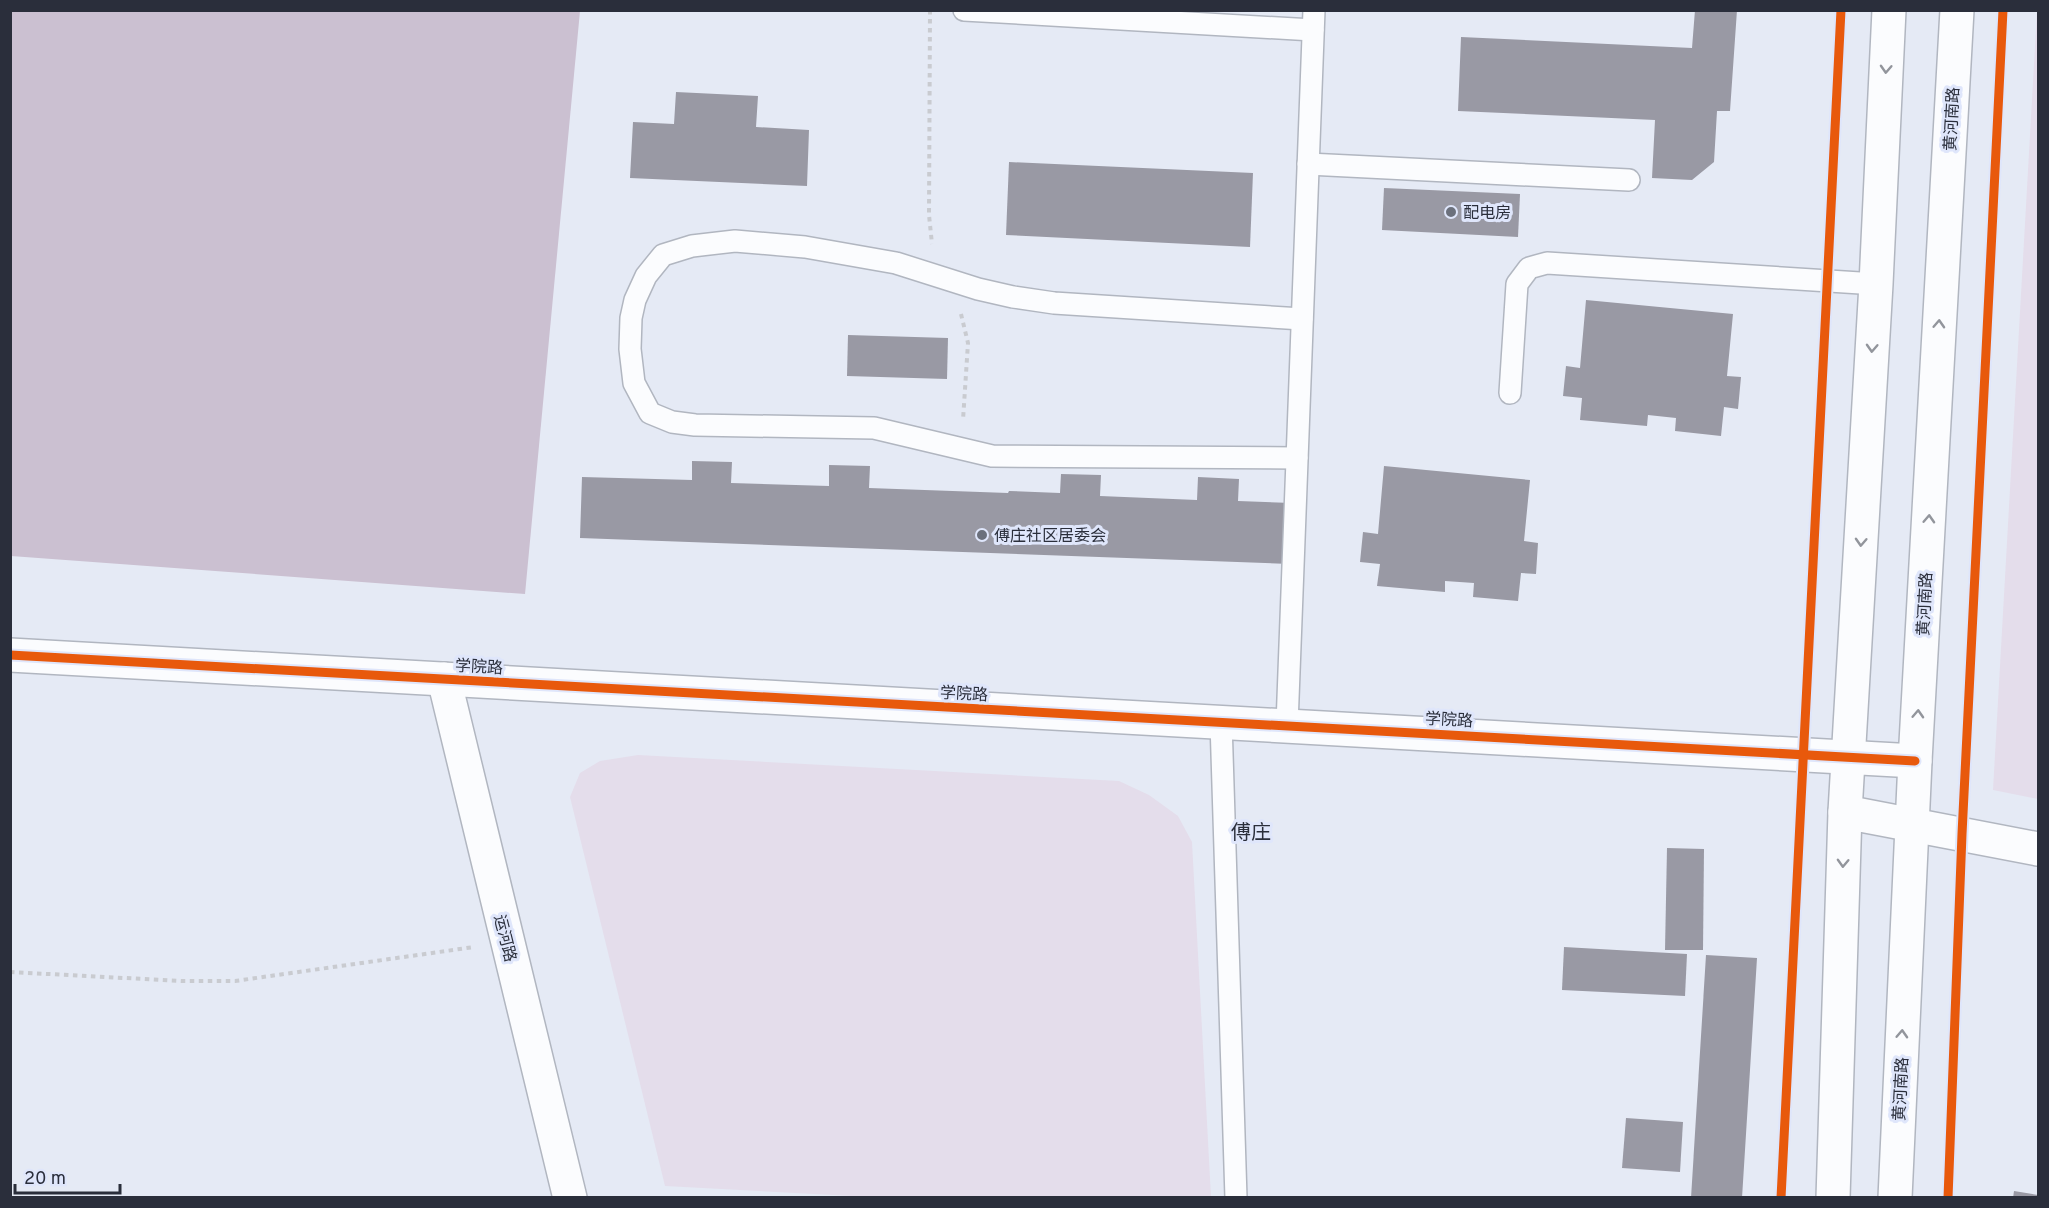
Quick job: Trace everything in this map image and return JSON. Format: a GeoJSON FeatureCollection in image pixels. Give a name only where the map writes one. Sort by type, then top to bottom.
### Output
{"type":"FeatureCollection","features":[{"type":"Feature","properties":{"kind":"street"},"geometry":{"type":"LineString","coordinates":[[1833,1197],[1845,812],[1876,284],[1889,10]]}},
{"type":"Feature","properties":{"kind":"street","name":"黄河南路"},"geometry":{"type":"LineString","coordinates":[[1895,1197],[1915,760],[1957,10]]}},
{"type":"Feature","properties":{"kind":"street","name":"学院路"},"geometry":{"type":"LineString","coordinates":[[10,655],[1915,760]]}},
{"type":"Feature","properties":{"kind":"street","name":"运河路"},"geometry":{"type":"LineString","coordinates":[[444,679],[570,1197]]}},
{"type":"Feature","properties":{"kind":"street"},"geometry":{"type":"LineString","coordinates":[[1845,812],[2038,849]]}},
{"type":"Feature","properties":{"kind":"lane"},"geometry":{"type":"LineString","coordinates":[[964,10],[1313,20],[1287,725]]}},
{"type":"Feature","properties":{"kind":"lane"},"geometry":{"type":"LineString","coordinates":[[1308,164],[1629,180]]}},
{"type":"Feature","properties":{"kind":"lane"},"geometry":{"type":"LineString","coordinates":[[1297,458],[992,456],[874,428],[695,425],[672,422],[650,413],[634,384],[630,349],[631,318],[635,300],[646,276],[663,255],[692,246],[735,241],[805,247],[897,263],[978,289],[1054,303],[1302,319]]}},
{"type":"Feature","properties":{"kind":"lane"},"geometry":{"type":"LineString","coordinates":[[1510,393],[1517,284],[1529,268],[1547,263],[1876,284]]}},
{"type":"Feature","properties":{"kind":"lane"},"geometry":{"type":"LineString","coordinates":[[1221,722],[1236,1197]]}},
{"type":"Feature","properties":{"kind":"path"},"geometry":{"type":"LineString","coordinates":[[930,10],[929,214],[932,252],[963,319],[968,343],[963,411],[966,450]]}},
{"type":"Feature","properties":{"kind":"path"},"geometry":{"type":"LineString","coordinates":[[10,972],[182,981],[235,981],[507,942]]}},
{"type":"Feature","properties":{"kind":"shaded area"},"geometry":{"type":"Polygon","coordinates":[[[10,11],[580,11],[525,594],[11,556],[10,11]]]}},
{"type":"Feature","properties":{"kind":"shaded area"},"geometry":{"type":"Polygon","coordinates":[[[2038,11],[2038,799],[1993,790],[2038,11]]]}},
{"type":"Feature","properties":{"kind":"shaded area"},"geometry":{"type":"Polygon","coordinates":[[[638,755],[1119,781],[1149,795],[1178,816],[1192,842],[1211,1197],[889,1198],[665,1186],[570,797],[580,773],[600,761],[638,755]]]}},
{"type":"Feature","properties":{"kind":"building"},"geometry":{"type":"Polygon","coordinates":[[[1695,10],[1737,10],[1730,111],[1717,111],[1714,162],[1692,180],[1652,178],[1655,120],[1458,111],[1461,37],[1692,48],[1695,10]]]}},
{"type":"Feature","properties":{"kind":"building"},"geometry":{"type":"Polygon","coordinates":[[[676,92],[758,96],[756,127],[809,130],[807,186],[630,178],[633,122],[674,124],[676,92]]]}},
{"type":"Feature","properties":{"kind":"building"},"geometry":{"type":"Polygon","coordinates":[[[1009,162],[1253,173],[1250,247],[1006,235],[1009,162]]]}},
{"type":"Feature","properties":{"kind":"building","name":"配电房"},"geometry":{"type":"Polygon","coordinates":[[[1384,188],[1520,194],[1518,237],[1382,230],[1384,188]]]}},
{"type":"Feature","properties":{"kind":"building"},"geometry":{"type":"Polygon","coordinates":[[[1586,300],[1733,314],[1727,376],[1741,377],[1738,409],[1724,407],[1721,436],[1675,431],[1676,418],[1648,415],[1647,426],[1580,420],[1582,398],[1563,396],[1566,366],[1580,368],[1586,300]]]}},
{"type":"Feature","properties":{"kind":"building"},"geometry":{"type":"Polygon","coordinates":[[[848,335],[948,338],[947,379],[847,376],[848,335]]]}},
{"type":"Feature","properties":{"kind":"building"},"geometry":{"type":"Polygon","coordinates":[[[692,461],[732,462],[731,483],[829,486],[829,465],[870,466],[869,488],[1060,493],[1061,474],[1101,475],[1100,496],[1197,500],[1198,477],[1239,479],[1238,501],[1292,503],[1290,564],[580,538],[582,477],[692,480],[692,461]]]}},
{"type":"Feature","properties":{"kind":"building"},"geometry":{"type":"Polygon","coordinates":[[[1384,466],[1530,480],[1524,541],[1538,543],[1536,574],[1521,573],[1518,601],[1473,597],[1474,583],[1445,581],[1445,592],[1377,586],[1380,564],[1360,562],[1363,532],[1378,534],[1384,466]]]}},
{"type":"Feature","properties":{"kind":"building"},"geometry":{"type":"Polygon","coordinates":[[[1667,848],[1704,849],[1703,950],[1665,950],[1667,848]]]}},
{"type":"Feature","properties":{"kind":"building"},"geometry":{"type":"Polygon","coordinates":[[[1564,947],[1687,954],[1685,996],[1562,990],[1564,947]]]}},
{"type":"Feature","properties":{"kind":"building"},"geometry":{"type":"Polygon","coordinates":[[[1706,955],[1757,958],[1742,1198],[1691,1198],[1706,955]]]}},
{"type":"Feature","properties":{"kind":"building"},"geometry":{"type":"Polygon","coordinates":[[[1626,1118],[1683,1122],[1680,1172],[1622,1168],[1626,1118]]]}},
{"type":"Feature","properties":{"kind":"building"},"geometry":{"type":"Polygon","coordinates":[[[2014,1191],[2038,1195],[2038,1198],[2013,1198],[2014,1191]]]}},
{"type":"Feature","properties":{"kind":"cycle path"},"geometry":{"type":"LineString","coordinates":[[1781,1198],[1841,10]]}},
{"type":"Feature","properties":{"kind":"cycle path"},"geometry":{"type":"LineString","coordinates":[[1948,1198],[1962,834],[2003,10]]}},
{"type":"Feature","properties":{"kind":"cycle path"},"geometry":{"type":"LineString","coordinates":[[10,655],[1915,761]]}},
{"type":"Feature","properties":{"kind":"place","name":"配电房"},"geometry":{"type":"Point","coordinates":[1451,212]}},
{"type":"Feature","properties":{"kind":"place","name":"傅庄社区居委会"},"geometry":{"type":"Point","coordinates":[982,535]}},
{"type":"Feature","properties":{"kind":"district","name":"傅庄"},"geometry":{"type":"Point","coordinates":[1251,832]}}]}
